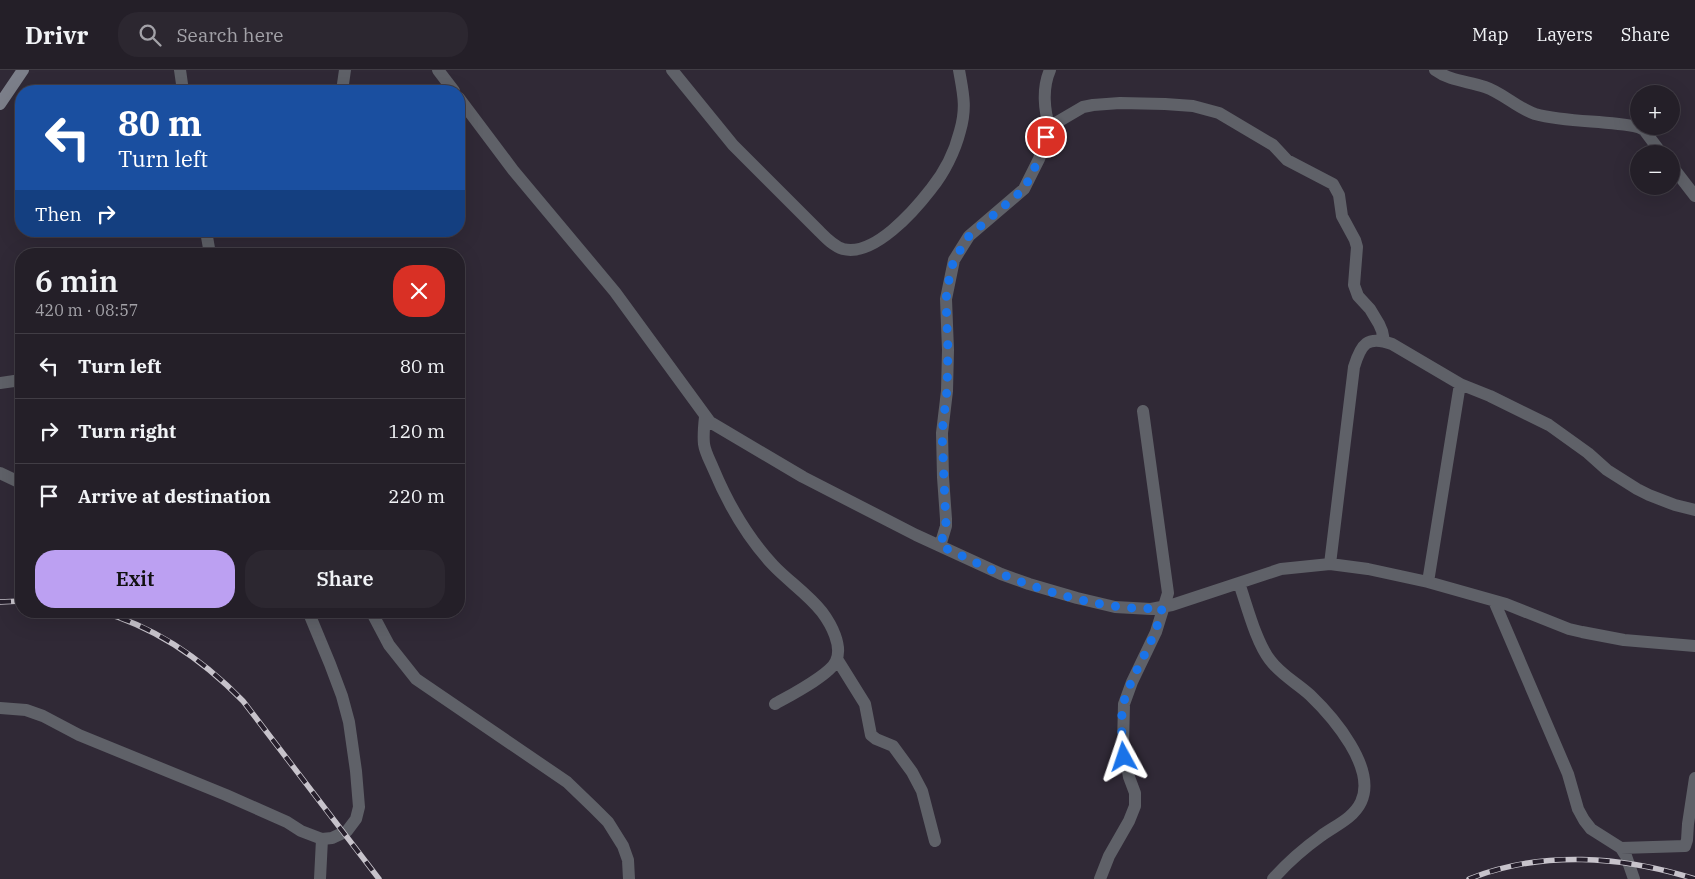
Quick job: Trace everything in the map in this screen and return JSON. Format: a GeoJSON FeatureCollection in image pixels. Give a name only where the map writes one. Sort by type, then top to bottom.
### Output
{"type":"FeatureCollection","features":[{"type":"Feature","properties":{"kind":"main road"},"geometry":{"type":"LineString","coordinates":[[0,104],[23,70]]}},
{"type":"Feature","properties":{"kind":"street"},"geometry":{"type":"LineString","coordinates":[[180,70],[182,85]]}},
{"type":"Feature","properties":{"kind":"street"},"geometry":{"type":"LineString","coordinates":[[343,85],[345,70]]}},
{"type":"Feature","properties":{"kind":"street"},"geometry":{"type":"LineString","coordinates":[[438,70],[449,85]]}},
{"type":"Feature","properties":{"kind":"street"},"geometry":{"type":"LineString","coordinates":[[672,70],[733,145],[818,230],[841,248],[852,250],[867,247],[901,222],[932,188],[943,172],[960,132],[963,116],[964,97],[958,70]]}},
{"type":"Feature","properties":{"kind":"street"},"geometry":{"type":"LineString","coordinates":[[1050,70],[1046,78],[1045,115],[1050,128]]}},
{"type":"Feature","properties":{"kind":"street"},"geometry":{"type":"LineString","coordinates":[[1435,70],[1449,79],[1488,88],[1524,110],[1536,114],[1638,127],[1644,130],[1655,145]]}},
{"type":"Feature","properties":{"kind":"street"},"geometry":{"type":"LineString","coordinates":[[940,546],[946,526],[942,433],[947,390],[946,299],[954,260],[969,236],[1024,189],[1039,159],[1050,128],[1062,118],[1083,108],[1094,105],[1138,103],[1193,106],[1220,113],[1267,140],[1287,160],[1332,184],[1336,189],[1341,204],[1342,216],[1352,233],[1357,247],[1354,285],[1358,296],[1370,309],[1379,324],[1384,341]]}},
{"type":"Feature","properties":{"kind":"street"},"geometry":{"type":"LineString","coordinates":[[465,106],[513,170],[615,292],[705,417],[714,425],[795,473],[940,546],[1001,574],[1077,598],[1127,609],[1162,608],[1281,570],[1330,564],[1368,569],[1428,582],[1518,608],[1569,629],[1582,632],[1624,640],[1695,646]]}},
{"type":"Feature","properties":{"kind":"street"},"geometry":{"type":"LineString","coordinates":[[1680,177],[1695,196]]}},
{"type":"Feature","properties":{"kind":"street"},"geometry":{"type":"LineString","coordinates":[[1330,564],[1354,368],[1359,352],[1368,341],[1384,341],[1401,348],[1460,384],[1490,396],[1549,425],[1612,473],[1649,495],[1695,510]]}},
{"type":"Feature","properties":{"kind":"street"},"geometry":{"type":"LineString","coordinates":[[0,383],[15,381]]}},
{"type":"Feature","properties":{"kind":"street"},"geometry":{"type":"LineString","coordinates":[[1428,582],[1460,384]]}},
{"type":"Feature","properties":{"kind":"street"},"geometry":{"type":"LineString","coordinates":[[1100,879],[1109,856],[1129,821],[1135,806],[1135,793],[1124,757],[1122,732],[1126,696],[1156,632],[1162,608],[1167,600],[1168,589],[1143,411]]}},
{"type":"Feature","properties":{"kind":"street"},"geometry":{"type":"LineString","coordinates":[[705,417],[704,445],[731,506],[741,524],[769,560],[788,580],[814,602],[822,612],[834,633],[838,646],[838,659],[865,704],[871,735],[893,746],[912,772],[922,791],[935,841]]}},
{"type":"Feature","properties":{"kind":"street"},"geometry":{"type":"LineString","coordinates":[[0,473],[15,479]]}},
{"type":"Feature","properties":{"kind":"street"},"geometry":{"type":"LineString","coordinates":[[1239,583],[1259,641],[1269,660],[1285,676],[1309,694],[1345,735],[1356,755],[1363,776],[1364,793],[1357,808],[1345,820],[1323,834],[1297,855],[1273,879]]}},
{"type":"Feature","properties":{"kind":"street"},"geometry":{"type":"LineString","coordinates":[[1494,601],[1568,774],[1578,809],[1591,829],[1621,848],[1626,856],[1634,879]]}},
{"type":"Feature","properties":{"kind":"street"},"geometry":{"type":"LineString","coordinates":[[0,708],[26,710],[42,716],[80,735],[226,795],[322,839],[344,833],[350,829],[358,814],[359,801],[348,722],[342,696],[311,618]]}},
{"type":"Feature","properties":{"kind":"street"},"geometry":{"type":"LineString","coordinates":[[375,618],[389,645],[416,679],[441,698],[567,782],[608,822],[623,846],[628,860],[629,879]]}},
{"type":"Feature","properties":{"kind":"street"},"geometry":{"type":"LineString","coordinates":[[775,704],[814,680],[838,659]]}},
{"type":"Feature","properties":{"kind":"street"},"geometry":{"type":"LineString","coordinates":[[1621,848],[1685,846],[1695,778]]}},
{"type":"Feature","properties":{"kind":"street"},"geometry":{"type":"LineString","coordinates":[[320,879],[322,839]]}},
{"type":"Feature","properties":{"kind":"railway"},"geometry":{"type":"LineString","coordinates":[[0,602],[15,601]]}},
{"type":"Feature","properties":{"kind":"railway"},"geometry":{"type":"LineString","coordinates":[[120,618],[159,635],[177,646],[211,671],[243,701],[379,879]]}},
{"type":"Feature","properties":{"kind":"railway"},"geometry":{"type":"LineString","coordinates":[[1469,879],[1525,864],[1553,860],[1582,859],[1639,865],[1695,879]]}},
{"type":"Feature","properties":{"kind":"route"},"geometry":{"type":"LineString","coordinates":[[1046,137],[1039,159],[1024,189],[990,216],[969,236],[954,260],[950,273],[946,299],[947,390],[942,433],[946,526],[940,546],[1001,574],[1077,598],[1127,609],[1162,608],[1156,632],[1126,696],[1122,732],[1124,757]]}}]}
